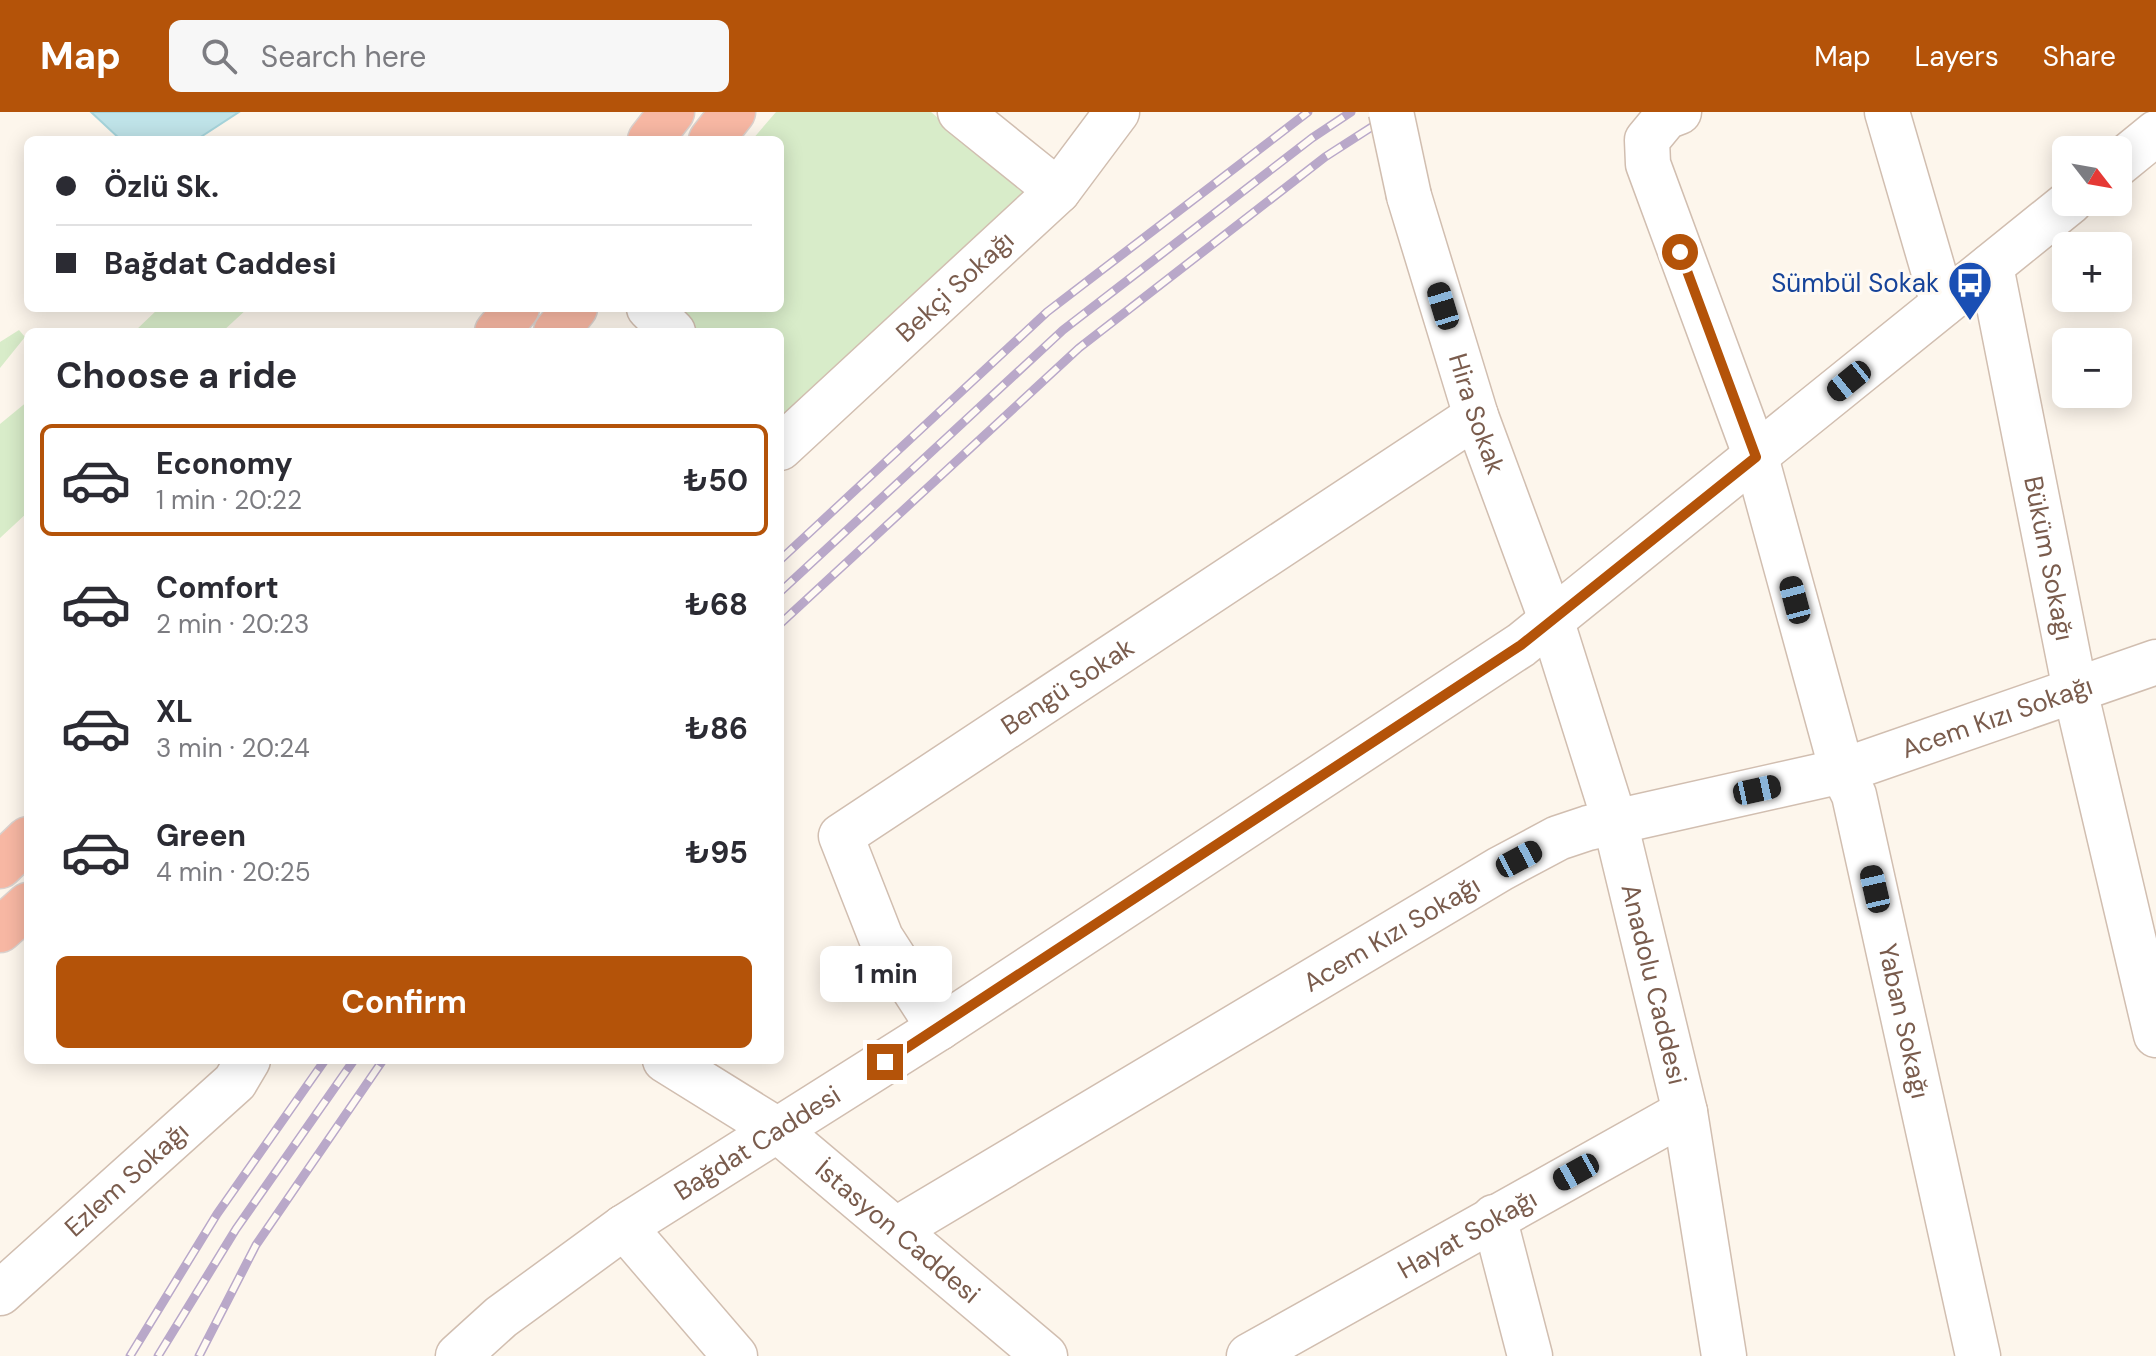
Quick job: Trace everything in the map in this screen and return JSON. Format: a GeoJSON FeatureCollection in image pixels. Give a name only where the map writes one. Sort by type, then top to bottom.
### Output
{"type":"FeatureCollection","features":[{"type":"Feature","properties":{"kind":"highway"},"geometry":{"type":"LineString","coordinates":[[653,136],[672,112]]}},
{"type":"Feature","properties":{"kind":"highway"},"geometry":{"type":"LineString","coordinates":[[714,136],[733,112]]}},
{"type":"Feature","properties":{"kind":"highway"},"geometry":{"type":"LineString","coordinates":[[500,328],[514,312]]}},
{"type":"Feature","properties":{"kind":"highway"},"geometry":{"type":"LineString","coordinates":[[559,328],[572,312]]}},
{"type":"Feature","properties":{"kind":"highway"},"geometry":{"type":"LineString","coordinates":[[0,866],[24,843]]}},
{"type":"Feature","properties":{"kind":"highway"},"geometry":{"type":"LineString","coordinates":[[0,930],[24,909]]}},
{"type":"Feature","properties":{"kind":"street"},"geometry":{"type":"LineString","coordinates":[[960,112],[1058,191]]}},
{"type":"Feature","properties":{"kind":"street","name":"Bekçi Sokağı"},"geometry":{"type":"LineString","coordinates":[[784,441],[1058,191],[1117,112]]}},
{"type":"Feature","properties":{"kind":"street","name":"Hira Sokak"},"geometry":{"type":"LineString","coordinates":[[1391,112],[1409,196],[1476,416],[1551,619]]}},
{"type":"Feature","properties":{"kind":"street","name":"Yaban Sokağı"},"geometry":{"type":"LineString","coordinates":[[1679,112],[1666,117],[1647,140],[1648,164],[1756,457],[1842,771],[1854,795],[1978,1356]]}},
{"type":"Feature","properties":{"kind":"street"},"geometry":{"type":"LineString","coordinates":[[1887,112],[1943,304]]}},
{"type":"Feature","properties":{"kind":"street"},"geometry":{"type":"LineString","coordinates":[[2132,153],[2156,133]]}},
{"type":"Feature","properties":{"kind":"street","name":"Bağdat Caddesi"},"geometry":{"type":"LineString","coordinates":[[458,1356],[501,1317],[624,1227],[939,1028],[1521,645],[2053,216]]}},
{"type":"Feature","properties":{"kind":"street","name":"Büküm Sokağı"},"geometry":{"type":"LineString","coordinates":[[1991,266],[2075,690],[2156,1035]]}},
{"type":"Feature","properties":{"kind":"street"},"geometry":{"type":"LineString","coordinates":[[653,312],[669,328]]}},
{"type":"Feature","properties":{"kind":"street","name":"Bengü Sokak"},"geometry":{"type":"LineString","coordinates":[[939,1028],[881,938],[841,836],[1476,416]]}},
{"type":"Feature","properties":{"kind":"street","name":"Anadolu Caddesi"},"geometry":{"type":"LineString","coordinates":[[1551,619],[1615,822],[1685,1112],[1724,1356]]}},
{"type":"Feature","properties":{"kind":"street","name":"Acem Kızı Sokağı"},"geometry":{"type":"LineString","coordinates":[[897,1229],[1500,869],[1558,838],[1615,822],[1842,771],[2156,662]]}},
{"type":"Feature","properties":{"kind":"street","name":"Ezlem Sokağı"},"geometry":{"type":"LineString","coordinates":[[0,1293],[235,1082],[246,1064]]}},
{"type":"Feature","properties":{"kind":"street","name":"İstasyon Caddesi"},"geometry":{"type":"LineString","coordinates":[[671,1064],[776,1129],[1045,1356]]}},
{"type":"Feature","properties":{"kind":"street","name":"Hayat Sokağı"},"geometry":{"type":"LineString","coordinates":[[1249,1356],[1685,1112]]}},
{"type":"Feature","properties":{"kind":"street"},"geometry":{"type":"LineString","coordinates":[[1494,1217],[1530,1356]]}},
{"type":"Feature","properties":{"kind":"street"},"geometry":{"type":"LineString","coordinates":[[624,1227],[735,1356]]}},
{"type":"Feature","properties":{"kind":"green space"},"geometry":{"type":"Polygon","coordinates":[[[776,112],[931,112],[1029,195],[790,420],[784,415],[784,328],[696,328],[680,312],[784,312],[784,136],[755,136],[776,112]]]}},
{"type":"Feature","properties":{"kind":"green space"},"geometry":{"type":"Polygon","coordinates":[[[155,312],[244,312],[226,328],[138,328],[155,312]]]}},
{"type":"Feature","properties":{"kind":"green space"},"geometry":{"type":"Polygon","coordinates":[[[19,330],[24,336],[0,368],[0,342],[19,330]]]}},
{"type":"Feature","properties":{"kind":"green space"},"geometry":{"type":"Polygon","coordinates":[[[24,404],[24,516],[0,538],[0,424],[24,404]]]}},
{"type":"Feature","properties":{"kind":"water"},"geometry":{"type":"Polygon","coordinates":[[[91,112],[239,112],[202,136],[117,136],[91,112]]]}},
{"type":"Feature","properties":{"kind":"railway"},"geometry":{"type":"LineString","coordinates":[[784,556],[1047,312],[1308,112]]}},
{"type":"Feature","properties":{"kind":"railway"},"geometry":{"type":"LineString","coordinates":[[784,588],[1063,330],[1312,138],[1351,112]]}},
{"type":"Feature","properties":{"kind":"railway"},"geometry":{"type":"LineString","coordinates":[[784,620],[1079,348],[1325,157],[1395,112]]}},
{"type":"Feature","properties":{"kind":"railway"},"geometry":{"type":"LineString","coordinates":[[130,1356],[217,1214],[322,1064]]}},
{"type":"Feature","properties":{"kind":"railway"},"geometry":{"type":"LineString","coordinates":[[158,1356],[236,1229],[351,1064]]}},
{"type":"Feature","properties":{"kind":"railway"},"geometry":{"type":"LineString","coordinates":[[199,1356],[256,1245],[380,1064]]}},
{"type":"Feature","properties":{"kind":"place","name":"Sümbül Sokak"},"geometry":{"type":"Point","coordinates":[1970,322]}},
{"type":"Feature","properties":{"kind":"route"},"geometry":{"type":"LineString","coordinates":[[885,1062],[1521,645],[1756,457],[1680,252]]}}]}
